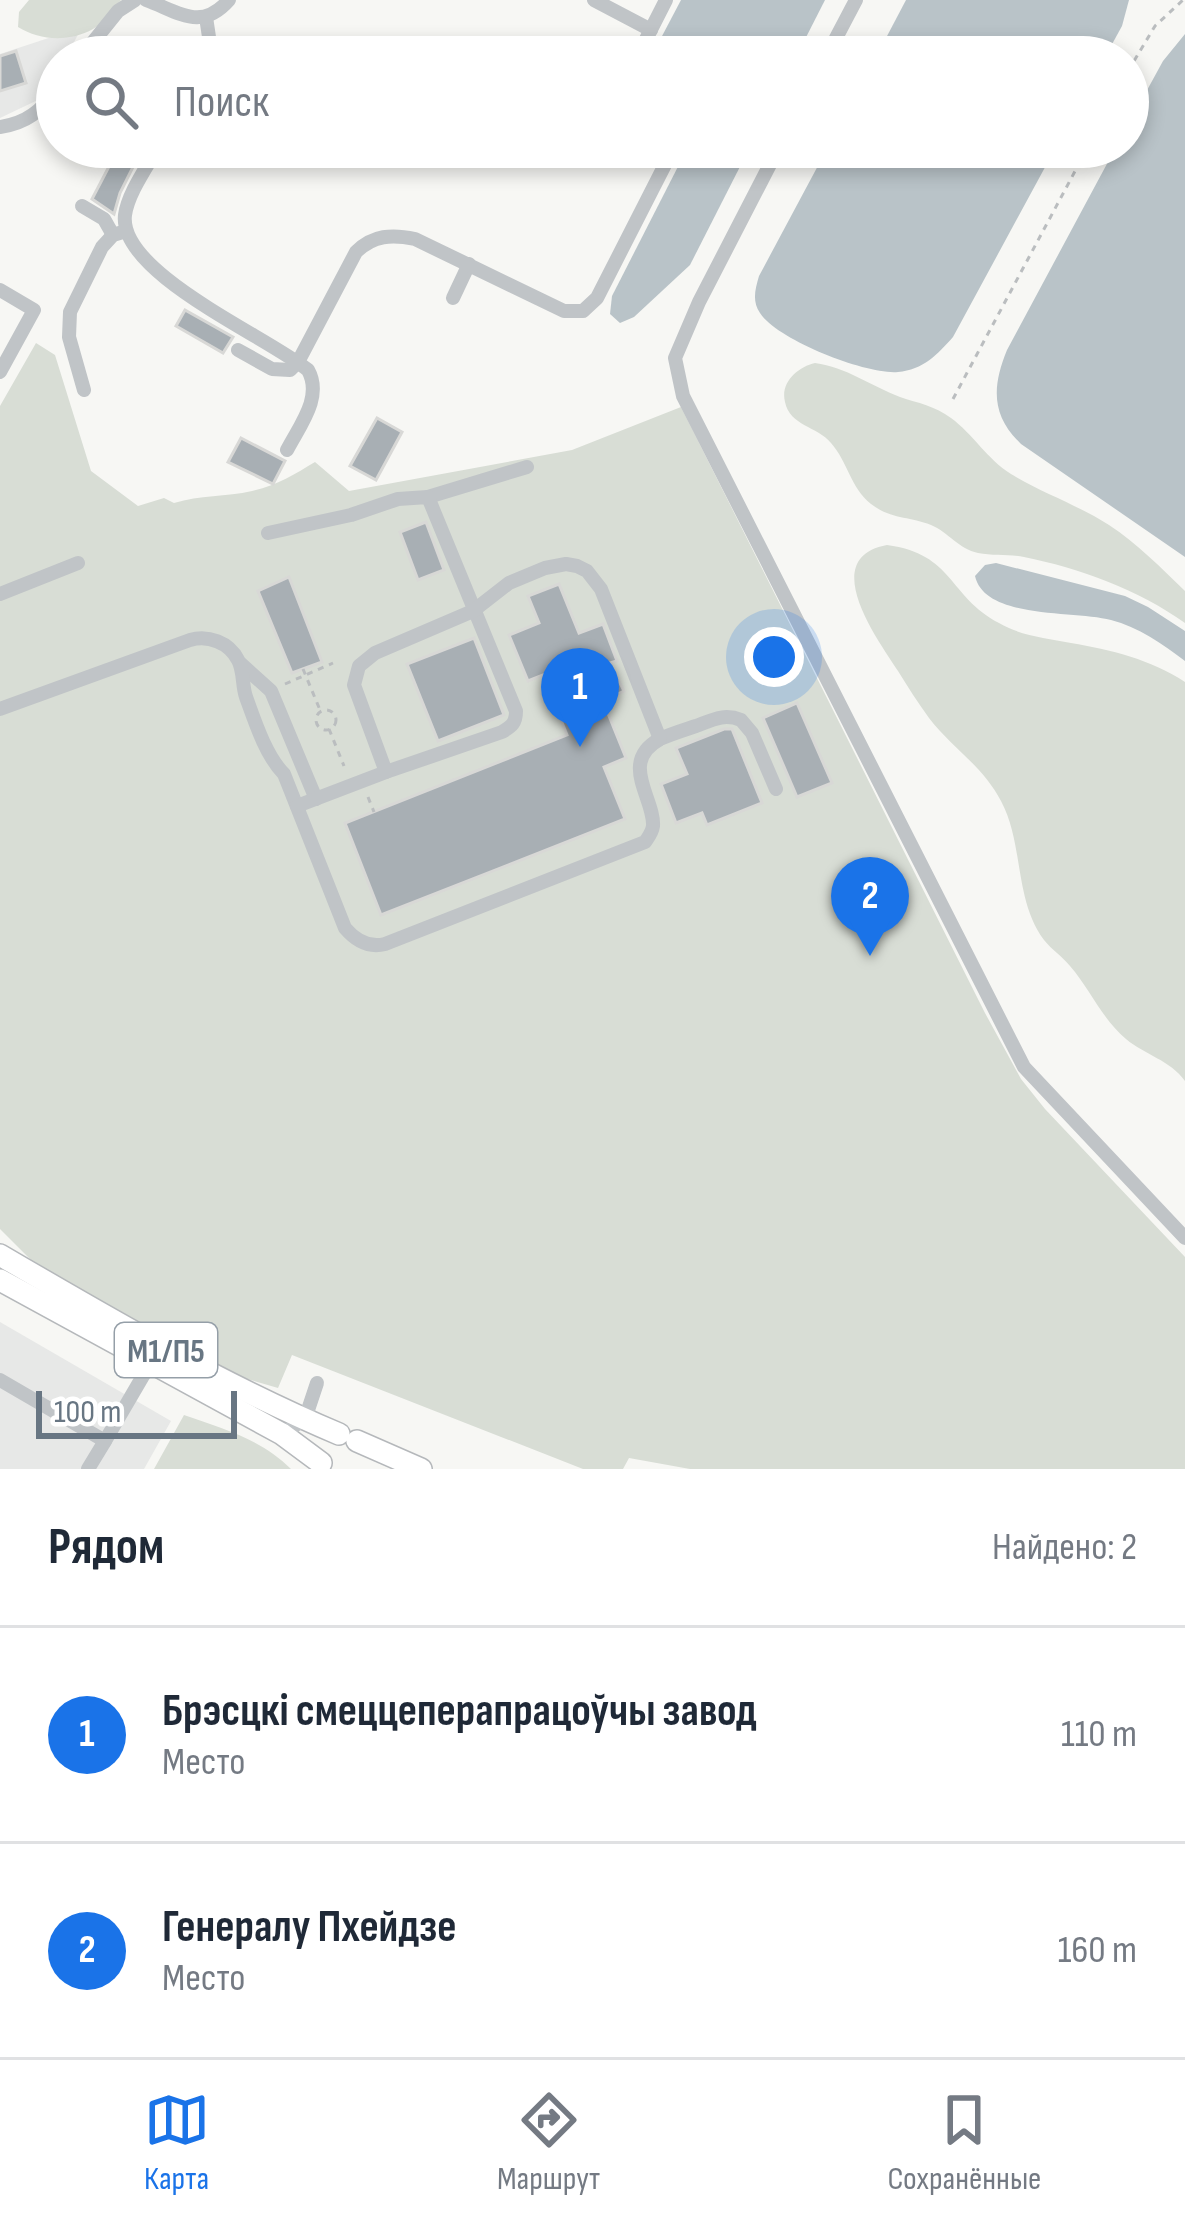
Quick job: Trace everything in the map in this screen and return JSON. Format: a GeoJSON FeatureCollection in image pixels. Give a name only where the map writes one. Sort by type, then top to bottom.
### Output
{"type":"FeatureCollection","features":[{"type":"Feature","properties":{"kind":"highway","name":"М1/П5"},"geometry":{"type":"LineString","coordinates":[[6,1267],[150,1364],[282,1434],[321,1463]]}},
{"type":"Feature","properties":{"kind":"highway","name":"М1/П5"},"geometry":{"type":"LineString","coordinates":[[6,1267],[249,1395],[421,1469]]}},
{"type":"Feature","properties":{"kind":"lane"},"geometry":{"type":"LineString","coordinates":[[98,36],[118,11],[135,0]]}},
{"type":"Feature","properties":{"kind":"lane"},"geometry":{"type":"LineString","coordinates":[[146,0],[193,18],[217,12],[229,0]]}},
{"type":"Feature","properties":{"kind":"lane"},"geometry":{"type":"LineString","coordinates":[[594,0],[651,30]]}},
{"type":"Feature","properties":{"kind":"lane"},"geometry":{"type":"LineString","coordinates":[[648,36],[666,0]]}},
{"type":"Feature","properties":{"kind":"lane"},"geometry":{"type":"LineString","coordinates":[[837,36],[856,0]]}},
{"type":"Feature","properties":{"kind":"lane"},"geometry":{"type":"LineString","coordinates":[[206,17],[209,36]]}},
{"type":"Feature","properties":{"kind":"lane"},"geometry":{"type":"LineString","coordinates":[[0,127],[36,114]]}},
{"type":"Feature","properties":{"kind":"lane"},"geometry":{"type":"LineString","coordinates":[[84,390],[69,337],[70,312],[102,247],[120,233],[147,168]]}},
{"type":"Feature","properties":{"kind":"lane"},"geometry":{"type":"LineString","coordinates":[[238,350],[279,371],[290,370],[348,263],[365,244],[388,236],[430,245],[565,311],[583,311],[596,298],[663,168]]}},
{"type":"Feature","properties":{"kind":"lane"},"geometry":{"type":"LineString","coordinates":[[768,168],[675,358],[683,396],[1024,1067],[1185,1238]]}},
{"type":"Feature","properties":{"kind":"lane"},"geometry":{"type":"LineString","coordinates":[[82,206],[104,219],[180,289],[308,370],[315,389],[287,450]]}},
{"type":"Feature","properties":{"kind":"lane"},"geometry":{"type":"LineString","coordinates":[[453,298],[469,264]]}},
{"type":"Feature","properties":{"kind":"lane"},"geometry":{"type":"LineString","coordinates":[[0,290],[34,310],[0,372]]}},
{"type":"Feature","properties":{"kind":"lane"},"geometry":{"type":"LineString","coordinates":[[268,533],[398,499],[428,497],[527,467]]}},
{"type":"Feature","properties":{"kind":"lane"},"geometry":{"type":"LineString","coordinates":[[297,806],[502,732],[516,720],[428,497]]}},
{"type":"Feature","properties":{"kind":"lane"},"geometry":{"type":"LineString","coordinates":[[0,594],[78,563]]}},
{"type":"Feature","properties":{"kind":"lane"},"geometry":{"type":"LineString","coordinates":[[386,772],[355,685],[358,666],[375,652],[473,610],[509,583],[566,564],[587,571],[601,589],[660,739]]}},
{"type":"Feature","properties":{"kind":"lane"},"geometry":{"type":"LineString","coordinates":[[0,709],[200,637],[219,642],[271,691],[316,799]]}},
{"type":"Feature","properties":{"kind":"lane"},"geometry":{"type":"LineString","coordinates":[[240,663],[244,693],[274,764],[284,774],[345,928],[364,943],[379,946],[645,842],[653,820],[641,767],[648,749],[660,739],[723,716],[741,720],[776,789]]}},
{"type":"Feature","properties":{"kind":"lane"},"geometry":{"type":"LineString","coordinates":[[0,1243],[6,1267]]}},
{"type":"Feature","properties":{"kind":"lane"},"geometry":{"type":"LineString","coordinates":[[88,1469],[150,1364]]}},
{"type":"Feature","properties":{"kind":"lane"},"geometry":{"type":"LineString","coordinates":[[0,1380],[105,1441]]}},
{"type":"Feature","properties":{"kind":"lane"},"geometry":{"type":"LineString","coordinates":[[282,1434],[304,1419],[317,1383]]}},
{"type":"Feature","properties":{"kind":"path"},"geometry":{"type":"LineString","coordinates":[[1149,36],[1183,0]]}},
{"type":"Feature","properties":{"kind":"path"},"geometry":{"type":"LineString","coordinates":[[953,399],[1077,168]]}},
{"type":"Feature","properties":{"kind":"path"},"geometry":{"type":"LineString","coordinates":[[279,686],[333,663]]}},
{"type":"Feature","properties":{"kind":"path"},"geometry":{"type":"LineString","coordinates":[[304,672],[321,711]]}},
{"type":"Feature","properties":{"kind":"path"},"geometry":{"type":"LineString","coordinates":[[321,711],[334,716],[329,729],[318,726],[316,716],[321,711]]}},
{"type":"Feature","properties":{"kind":"path"},"geometry":{"type":"LineString","coordinates":[[329,729],[344,766]]}},
{"type":"Feature","properties":{"kind":"path"},"geometry":{"type":"LineString","coordinates":[[368,797],[374,812]]}},
{"type":"Feature","properties":{"kind":"shaded area"},"geometry":{"type":"Polygon","coordinates":[[[29,0],[121,0],[105,20],[75,36],[36,35],[18,27],[19,12],[29,0]]]}},
{"type":"Feature","properties":{"kind":"shaded area"},"geometry":{"type":"Polygon","coordinates":[[[681,0],[825,0],[807,36],[662,36],[681,0]]]}},
{"type":"Feature","properties":{"kind":"shaded area"},"geometry":{"type":"Polygon","coordinates":[[[906,0],[1129,0],[1117,36],[887,36],[906,0]]]}},
{"type":"Feature","properties":{"kind":"shaded area"},"geometry":{"type":"Polygon","coordinates":[[[82,27],[77,36],[55,36],[82,27]]]}},
{"type":"Feature","properties":{"kind":"shaded area"},"geometry":{"type":"Polygon","coordinates":[[[1185,34],[1185,557],[1021,444],[1004,422],[997,400],[1007,350],[1105,168],[1149,168],[1149,87],[1185,34]]]}},
{"type":"Feature","properties":{"kind":"shaded area"},"geometry":{"type":"Polygon","coordinates":[[[36,42],[36,101],[0,118],[0,54],[36,42]]]}},
{"type":"Feature","properties":{"kind":"shaded area"},"geometry":{"type":"Polygon","coordinates":[[[677,168],[739,168],[690,265],[634,317],[620,323],[610,314],[612,296],[677,168]]]}},
{"type":"Feature","properties":{"kind":"shaded area"},"geometry":{"type":"Polygon","coordinates":[[[817,168],[1045,168],[953,337],[915,368],[898,372],[866,368],[784,334],[757,309],[759,276],[817,168]]]}},
{"type":"Feature","properties":{"kind":"shaded area"},"geometry":{"type":"Polygon","coordinates":[[[36,343],[55,355],[91,471],[138,506],[164,498],[174,503],[252,491],[315,462],[349,491],[572,450],[681,407],[1021,1079],[1185,1257],[1185,1469],[690,1469],[629,1458],[623,1469],[583,1469],[292,1355],[278,1388],[223,1372],[36,1265],[0,1229],[0,406],[36,343]]]}},
{"type":"Feature","properties":{"kind":"shaded area"},"geometry":{"type":"Polygon","coordinates":[[[815,363],[945,414],[1011,474],[1120,532],[1185,591],[1185,623],[1148,600],[1087,574],[1018,556],[971,551],[931,525],[871,504],[831,443],[788,410],[784,395],[788,382],[815,363]]]}},
{"type":"Feature","properties":{"kind":"shaded area"},"geometry":{"type":"Polygon","coordinates":[[[887,545],[926,557],[969,601],[1007,627],[1130,656],[1185,682],[1185,1081],[1118,1031],[1034,924],[1001,801],[925,712],[878,640],[859,601],[856,566],[867,553],[887,545]]]}},
{"type":"Feature","properties":{"kind":"shaded area"},"geometry":{"type":"Polygon","coordinates":[[[996,563],[1125,596],[1148,607],[1185,631],[1185,661],[1121,623],[1033,611],[995,600],[975,576],[985,565],[996,563]]]}},
{"type":"Feature","properties":{"kind":"shaded area"},"geometry":{"type":"Polygon","coordinates":[[[0,1322],[171,1421],[144,1469],[0,1469],[0,1322]]]}},
{"type":"Feature","properties":{"kind":"shaded area"},"geometry":{"type":"Polygon","coordinates":[[[184,1415],[255,1442],[291,1469],[154,1469],[184,1415]]]}},
{"type":"Feature","properties":{"kind":"building"},"geometry":{"type":"Polygon","coordinates":[[[16,51],[26,83],[0,91],[0,56],[16,51]]]}},
{"type":"Feature","properties":{"kind":"building"},"geometry":{"type":"Polygon","coordinates":[[[108,168],[132,168],[114,214],[92,199],[108,168]]]}},
{"type":"Feature","properties":{"kind":"building"},"geometry":{"type":"Polygon","coordinates":[[[185,310],[233,337],[223,353],[176,326],[185,310]]]}},
{"type":"Feature","properties":{"kind":"building"},"geometry":{"type":"Polygon","coordinates":[[[377,418],[402,432],[376,480],[350,466],[377,418]]]}},
{"type":"Feature","properties":{"kind":"building"},"geometry":{"type":"Polygon","coordinates":[[[241,438],[285,461],[273,484],[228,462],[241,438]]]}},
{"type":"Feature","properties":{"kind":"building"},"geometry":{"type":"Polygon","coordinates":[[[426,522],[444,570],[418,580],[400,532],[426,522]]]}},
{"type":"Feature","properties":{"kind":"building"},"geometry":{"type":"Polygon","coordinates":[[[289,577],[322,662],[292,673],[258,591],[289,577]]]}},
{"type":"Feature","properties":{"kind":"building"},"geometry":{"type":"Polygon","coordinates":[[[559,584],[579,633],[603,624],[617,661],[610,663],[624,691],[603,701],[626,758],[604,767],[625,819],[381,915],[345,823],[567,735],[543,675],[528,681],[509,635],[539,623],[528,596],[559,584]]]}},
{"type":"Feature","properties":{"kind":"building"},"geometry":{"type":"Polygon","coordinates":[[[474,638],[504,715],[438,741],[407,664],[474,638]]]}},
{"type":"Feature","properties":{"kind":"building"},"geometry":{"type":"Polygon","coordinates":[[[797,703],[832,783],[797,797],[763,718],[797,703]]]}},
{"type":"Feature","properties":{"kind":"building"},"geometry":{"type":"Polygon","coordinates":[[[732,729],[762,803],[707,825],[702,813],[676,823],[661,784],[687,774],[676,748],[732,729]]]}},
{"type":"Feature","properties":{"kind":"place","name":"Брэсцкі смеццеперапрацоўчы завод"},"geometry":{"type":"Point","coordinates":[580,747]}},
{"type":"Feature","properties":{"kind":"place","name":"Генералу Пхейдзе"},"geometry":{"type":"Point","coordinates":[870,956]}}]}
